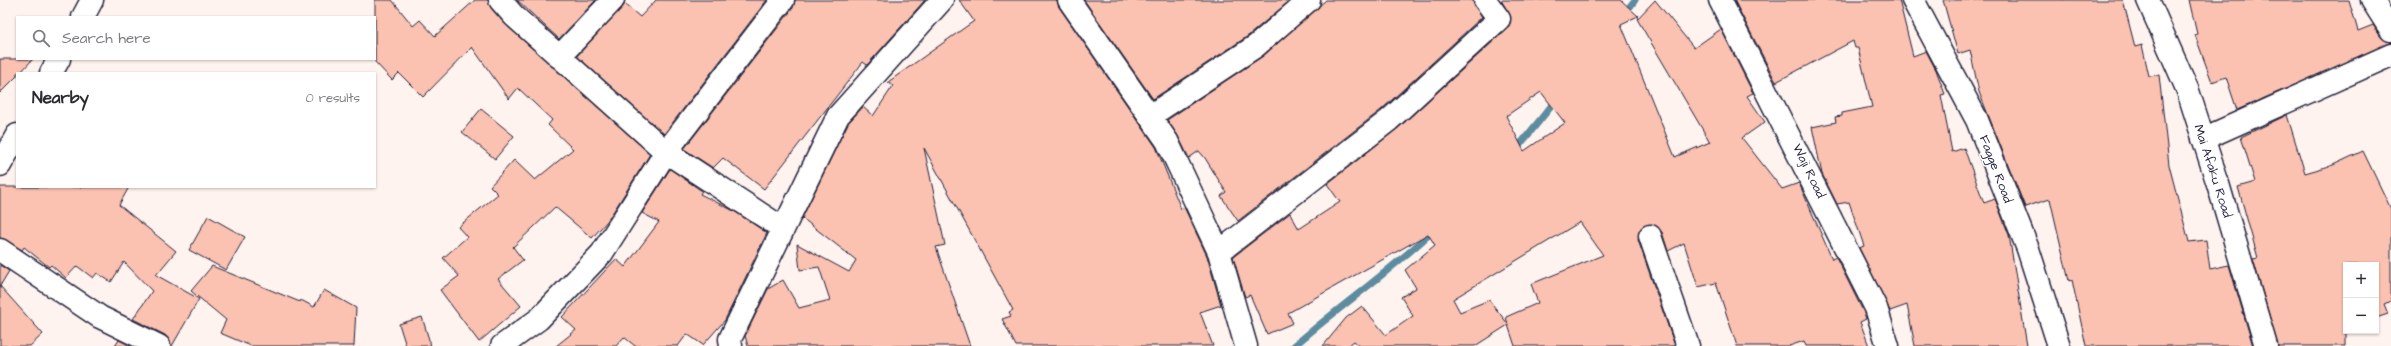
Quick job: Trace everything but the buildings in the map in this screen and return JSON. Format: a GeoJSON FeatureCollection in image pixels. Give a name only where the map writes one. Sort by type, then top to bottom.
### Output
{"type":"FeatureCollection","features":[{"type":"Feature","properties":{"kind":"street"},"geometry":{"type":"LineString","coordinates":[[84,16],[92,0]]}},
{"type":"Feature","properties":{"kind":"street"},"geometry":{"type":"LineString","coordinates":[[500,0],[559,57],[666,152],[782,228]]}},
{"type":"Feature","properties":{"kind":"street"},"geometry":{"type":"LineString","coordinates":[[559,57],[613,0]]}},
{"type":"Feature","properties":{"kind":"street"},"geometry":{"type":"LineString","coordinates":[[502,346],[539,319],[602,253],[666,152],[783,0]]}},
{"type":"Feature","properties":{"kind":"street"},"geometry":{"type":"LineString","coordinates":[[725,344],[838,116],[942,0]]}},
{"type":"Feature","properties":{"kind":"street"},"geometry":{"type":"LineString","coordinates":[[1069,0],[1167,141],[1219,252],[1246,346]]}},
{"type":"Feature","properties":{"kind":"street"},"geometry":{"type":"LineString","coordinates":[[1150,116],[1256,46],[1309,0]]}},
{"type":"Feature","properties":{"kind":"street"},"geometry":{"type":"LineString","coordinates":[[1219,252],[1390,120],[1499,19],[1485,0]]}},
{"type":"Feature","properties":{"kind":"street","name":"Waji Road"},"geometry":{"type":"LineString","coordinates":[[1720,0],[1876,308],[1888,346]]}},
{"type":"Feature","properties":{"kind":"street","name":"Fagge Road"},"geometry":{"type":"LineString","coordinates":[[1913,0],[1977,120],[2028,249],[2059,346]]}},
{"type":"Feature","properties":{"kind":"street","name":"Mai Afaku Road"},"geometry":{"type":"LineString","coordinates":[[2148,0],[2188,91],[2204,139],[2266,346]]}},
{"type":"Feature","properties":{"kind":"street"},"geometry":{"type":"LineString","coordinates":[[2372,0],[2391,30]]}},
{"type":"Feature","properties":{"kind":"street"},"geometry":{"type":"LineString","coordinates":[[2204,139],[2391,55]]}},
{"type":"Feature","properties":{"kind":"street"},"geometry":{"type":"LineString","coordinates":[[52,72],[58,60]]}},
{"type":"Feature","properties":{"kind":"street"},"geometry":{"type":"LineString","coordinates":[[0,165],[16,137]]}},
{"type":"Feature","properties":{"kind":"street"},"geometry":{"type":"LineString","coordinates":[[1650,236],[1688,346]]}},
{"type":"Feature","properties":{"kind":"street"},"geometry":{"type":"LineString","coordinates":[[0,250],[100,317],[159,346]]}},
{"type":"Feature","properties":{"kind":"waterway"},"geometry":{"type":"LineString","coordinates":[[1624,14],[1635,0]]}},
{"type":"Feature","properties":{"kind":"waterway"},"geometry":{"type":"LineString","coordinates":[[1514,152],[1557,99]]}},
{"type":"Feature","properties":{"kind":"waterway"},"geometry":{"type":"LineString","coordinates":[[1294,346],[1401,259],[1435,229]]}}]}
